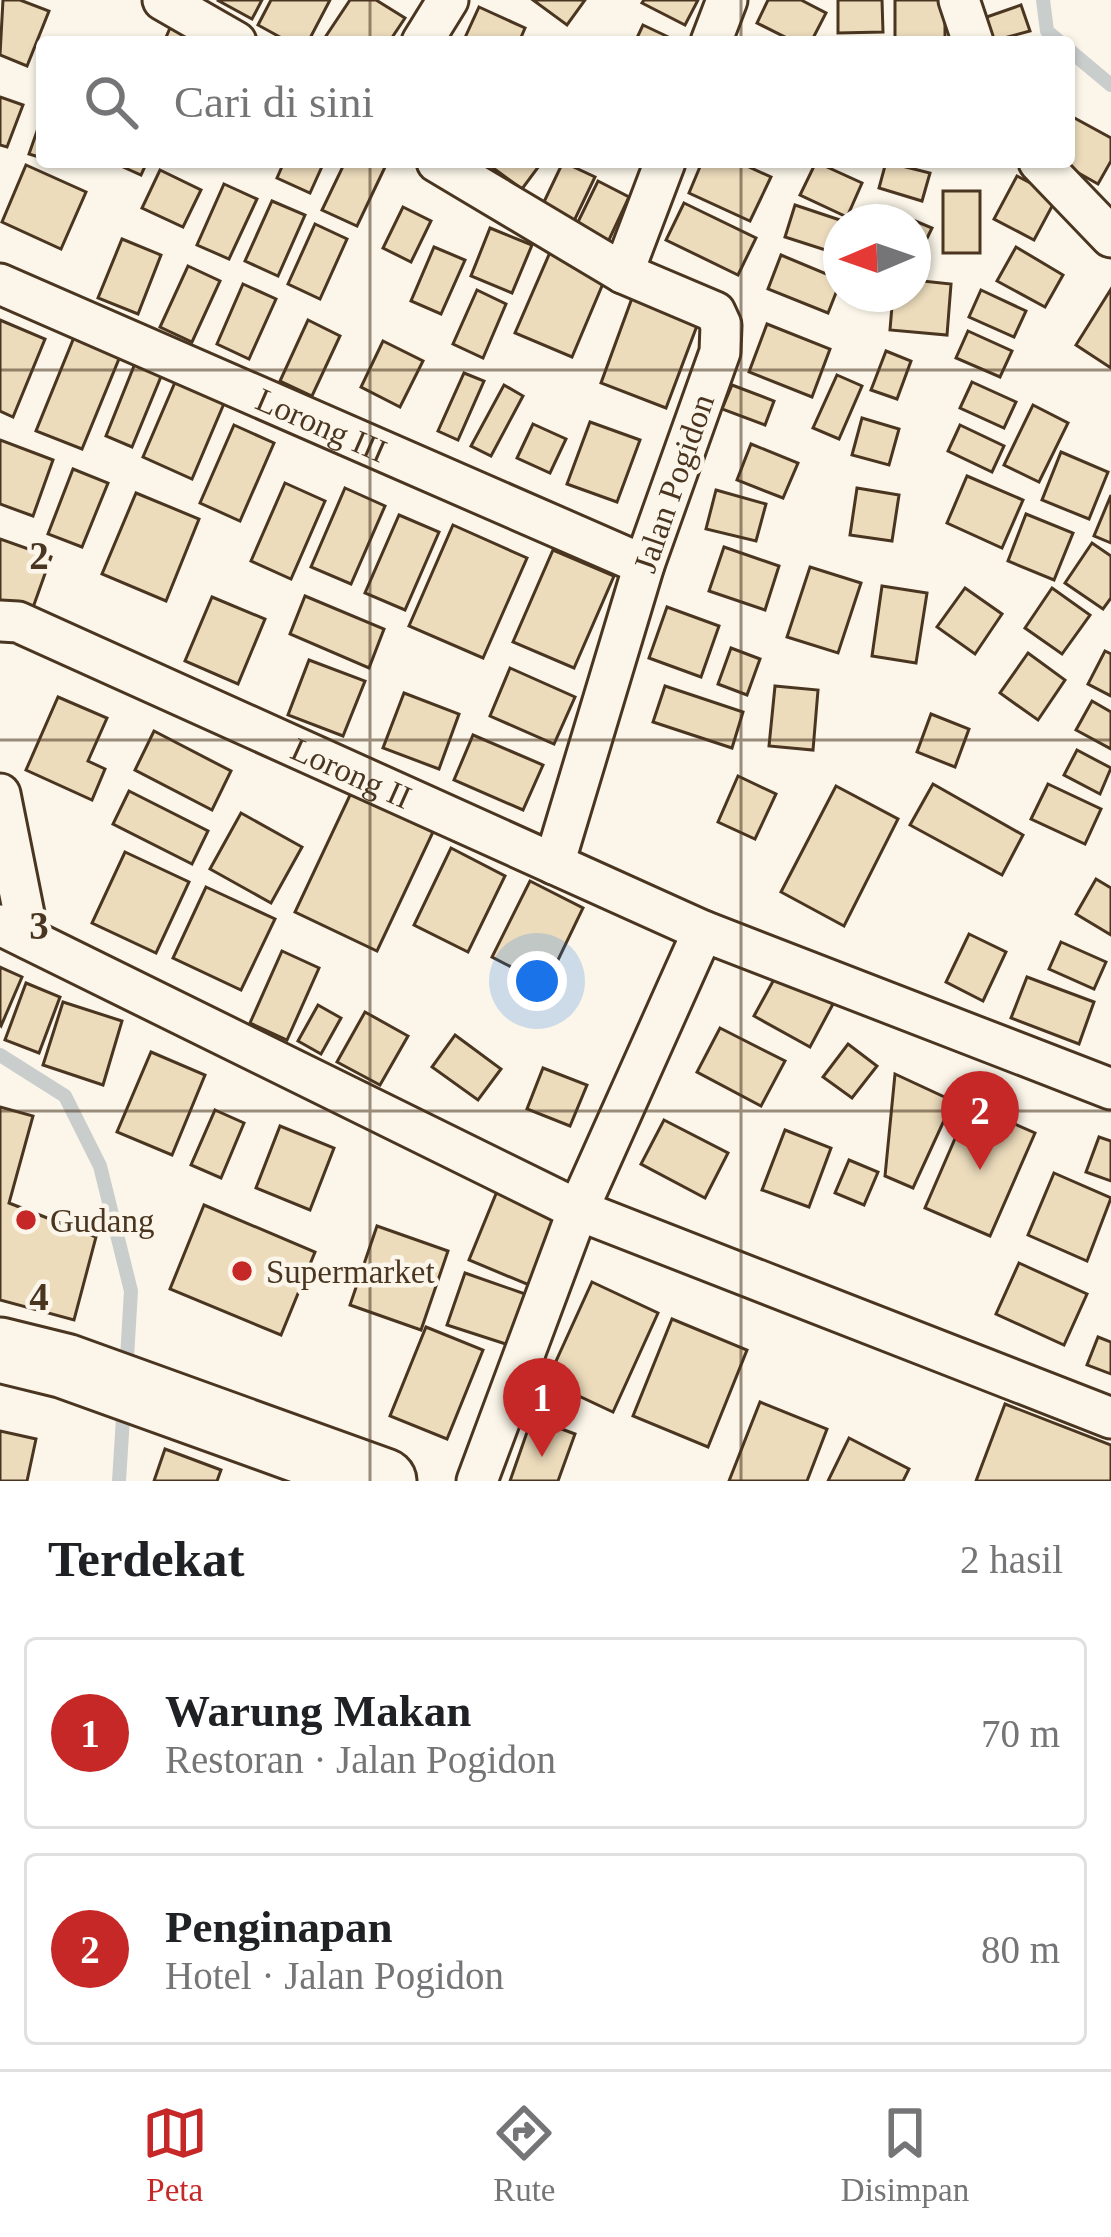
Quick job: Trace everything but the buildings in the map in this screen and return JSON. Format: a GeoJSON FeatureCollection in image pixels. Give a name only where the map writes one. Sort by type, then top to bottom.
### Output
{"type":"FeatureCollection","features":[{"type":"Feature","properties":{"kind":"highway"},"geometry":{"type":"LineString","coordinates":[[0,1349],[65,1366],[384,1481]]}},
{"type":"Feature","properties":{"kind":"street"},"geometry":{"type":"LineString","coordinates":[[163,0],[226,36]]}},
{"type":"Feature","properties":{"kind":"street"},"geometry":{"type":"LineString","coordinates":[[426,36],[448,0]]}},
{"type":"Feature","properties":{"kind":"street"},"geometry":{"type":"LineString","coordinates":[[713,36],[727,0]]}},
{"type":"Feature","properties":{"kind":"street"},"geometry":{"type":"LineString","coordinates":[[959,0],[972,36]]}},
{"type":"Feature","properties":{"kind":"street"},"geometry":{"type":"LineString","coordinates":[[447,168],[623,273],[663,168]]}},
{"type":"Feature","properties":{"kind":"street"},"geometry":{"type":"LineString","coordinates":[[1045,168],[1111,237]]}},
{"type":"Feature","properties":{"kind":"street","name":"Jalan Pogidon"},"geometry":{"type":"LineString","coordinates":[[554,864],[644,565],[719,352],[722,325],[715,312],[623,273]]}},
{"type":"Feature","properties":{"kind":"street","name":"Lorong III"},"geometry":{"type":"LineString","coordinates":[[0,284],[644,565]]}},
{"type":"Feature","properties":{"kind":"street","name":"Lorong II"},"geometry":{"type":"LineString","coordinates":[[0,621],[18,622],[703,931],[1111,1089]]}},
{"type":"Feature","properties":{"kind":"street"},"geometry":{"type":"LineString","coordinates":[[0,794],[14,932],[578,1210],[1111,1418]]}},
{"type":"Feature","properties":{"kind":"street"},"geometry":{"type":"LineString","coordinates":[[476,1481],[578,1210],[703,931]]}},
{"type":"Feature","properties":{"kind":"waterway"},"geometry":{"type":"LineString","coordinates":[[1043,0],[1047,31],[1053,36]]}},
{"type":"Feature","properties":{"kind":"waterway"},"geometry":{"type":"LineString","coordinates":[[1075,55],[1111,85]]}},
{"type":"Feature","properties":{"kind":"waterway"},"geometry":{"type":"LineString","coordinates":[[0,1055],[65,1096],[100,1166],[131,1291],[126,1374]]}},
{"type":"Feature","properties":{"kind":"waterway"},"geometry":{"type":"LineString","coordinates":[[119,1481],[124,1402]]}},
{"type":"Feature","properties":{"kind":"place","name":"Penginapan"},"geometry":{"type":"Point","coordinates":[980,1170]}},
{"type":"Feature","properties":{"kind":"place","name":"Gudang"},"geometry":{"type":"Point","coordinates":[26,1220]}},
{"type":"Feature","properties":{"kind":"place","name":"Supermarket"},"geometry":{"type":"Point","coordinates":[242,1271]}},
{"type":"Feature","properties":{"kind":"place","name":"Warung Makan"},"geometry":{"type":"Point","coordinates":[542,1457]}}]}
